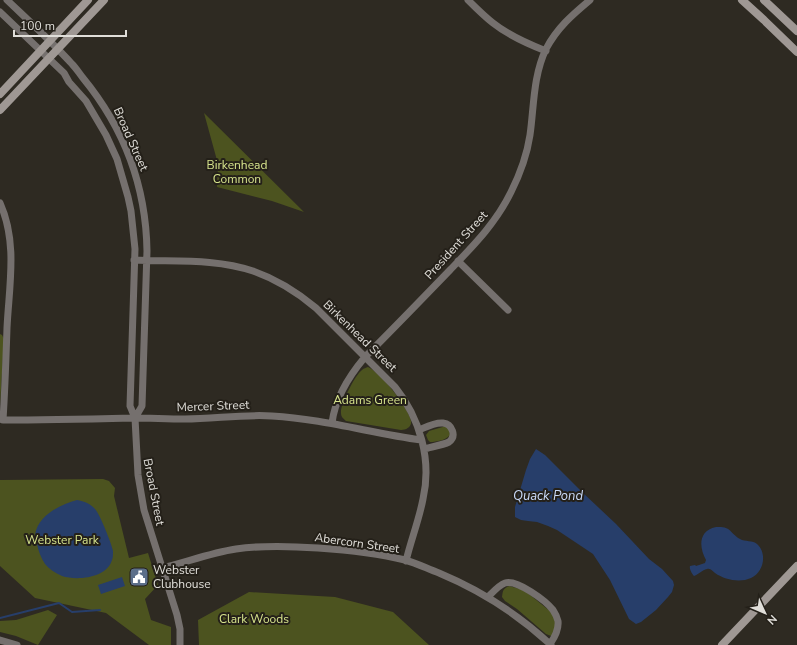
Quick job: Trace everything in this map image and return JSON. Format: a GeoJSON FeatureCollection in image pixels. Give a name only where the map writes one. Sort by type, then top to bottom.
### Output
{"type":"FeatureCollection","features":[{"type":"Feature","properties":{"kind":"street","name":"Broad Street"},"geometry":{"type":"LineString","coordinates":[[7,0],[73,64],[113,120],[135,172],[142,200],[147,238],[142,406],[135,418]]}},
{"type":"Feature","properties":{"kind":"street"},"geometry":{"type":"LineString","coordinates":[[0,94],[88,0]]}},
{"type":"Feature","properties":{"kind":"street"},"geometry":{"type":"LineString","coordinates":[[0,110],[104,0]]}},
{"type":"Feature","properties":{"kind":"street"},"geometry":{"type":"LineString","coordinates":[[468,0],[493,24],[519,39],[546,51]]}},
{"type":"Feature","properties":{"kind":"street","name":"President Street"},"geometry":{"type":"LineString","coordinates":[[332,423],[333,415],[342,390],[365,356],[476,243],[496,219],[509,197],[528,149],[536,83],[546,51],[567,20],[590,0]]}},
{"type":"Feature","properties":{"kind":"street"},"geometry":{"type":"LineString","coordinates":[[742,0],[797,52]]}},
{"type":"Feature","properties":{"kind":"street"},"geometry":{"type":"LineString","coordinates":[[764,0],[797,31]]}},
{"type":"Feature","properties":{"kind":"street","name":"Broad Street"},"geometry":{"type":"LineString","coordinates":[[0,12],[64,73],[86,101],[106,135],[119,165],[128,197],[134,239],[130,406],[135,418],[138,475],[144,510],[177,614],[180,629],[180,645]]}},
{"type":"Feature","properties":{"kind":"street"},"geometry":{"type":"LineString","coordinates":[[0,204],[7,222],[11,244],[12,264],[4,326],[2,420]]}},
{"type":"Feature","properties":{"kind":"street","name":"Birkenhead Street"},"geometry":{"type":"LineString","coordinates":[[134,260],[215,263],[239,267],[265,275],[306,299],[386,377],[403,397],[416,421],[424,449],[426,472],[424,497],[406,561]]}},
{"type":"Feature","properties":{"kind":"street"},"geometry":{"type":"LineString","coordinates":[[458,261],[508,310]]}},
{"type":"Feature","properties":{"kind":"street","name":"Mercer Street"},"geometry":{"type":"LineString","coordinates":[[2,420],[135,418],[184,419],[235,416],[271,416],[332,423],[421,440]]}},
{"type":"Feature","properties":{"kind":"street"},"geometry":{"type":"LineString","coordinates":[[419,430],[440,423],[449,425],[452,429],[452,439],[448,442],[424,449]]}},
{"type":"Feature","properties":{"kind":"street","name":"Abercorn Street"},"geometry":{"type":"LineString","coordinates":[[162,568],[218,553],[249,548],[276,546],[299,546],[345,550],[406,561],[455,580],[476,590],[512,612],[550,645]]}},
{"type":"Feature","properties":{"kind":"street"},"geometry":{"type":"LineString","coordinates":[[722,645],[797,566]]}},
{"type":"Feature","properties":{"kind":"street"},"geometry":{"type":"LineString","coordinates":[[488,597],[500,586],[511,582],[522,586],[539,598],[554,611],[558,622],[556,634],[550,645]]}},
{"type":"Feature","properties":{"kind":"street"},"geometry":{"type":"LineString","coordinates":[[0,640],[17,645]]}},
{"type":"Feature","properties":{"kind":"green space","name":"Birkenhead Common"},"geometry":{"type":"Polygon","coordinates":[[[204,113],[304,212],[272,201],[217,187],[218,164],[204,113]]]}},
{"type":"Feature","properties":{"kind":"green space"},"geometry":{"type":"Polygon","coordinates":[[[0,334],[4,339],[0,405],[0,334]]]}},
{"type":"Feature","properties":{"kind":"green space","name":"Adams Green"},"geometry":{"type":"Polygon","coordinates":[[[368,367],[380,376],[400,400],[411,421],[411,425],[408,428],[401,430],[346,421],[342,416],[341,409],[345,397],[359,373],[368,367]]]}},
{"type":"Feature","properties":{"kind":"green space"},"geometry":{"type":"Polygon","coordinates":[[[446,426],[449,428],[450,435],[448,437],[436,442],[430,442],[428,440],[426,435],[429,431],[446,426]]]}},
{"type":"Feature","properties":{"kind":"green space","name":"Webster Park"},"geometry":{"type":"Polygon","coordinates":[[[103,479],[109,481],[115,488],[114,496],[129,558],[148,553],[158,585],[145,599],[151,620],[171,627],[171,645],[149,645],[106,613],[35,598],[0,566],[0,480],[103,479]]]}},
{"type":"Feature","properties":{"kind":"green space"},"geometry":{"type":"Polygon","coordinates":[[[509,586],[524,590],[551,612],[556,622],[554,633],[551,636],[546,634],[517,609],[505,601],[502,597],[503,591],[509,586]]]}},
{"type":"Feature","properties":{"kind":"green space","name":"Clark Woods"},"geometry":{"type":"Polygon","coordinates":[[[249,592],[335,597],[393,612],[429,645],[199,645],[198,620],[249,592]]]}},
{"type":"Feature","properties":{"kind":"green space"},"geometry":{"type":"Polygon","coordinates":[[[48,610],[57,615],[38,645],[16,636],[0,632],[0,621],[16,620],[48,610]]]}},
{"type":"Feature","properties":{"kind":"water","name":"Quack Pond"},"geometry":{"type":"Polygon","coordinates":[[[536,449],[545,455],[673,581],[674,585],[672,592],[656,610],[641,622],[636,624],[629,619],[610,580],[593,554],[557,530],[537,522],[521,520],[515,517],[515,507],[526,470],[536,449]]]}},
{"type":"Feature","properties":{"kind":"water"},"geometry":{"type":"Polygon","coordinates":[[[77,500],[89,504],[97,512],[103,523],[113,551],[109,566],[104,571],[91,577],[68,577],[52,571],[44,562],[40,554],[35,535],[40,522],[45,516],[57,508],[77,500]]]}},
{"type":"Feature","properties":{"kind":"water"},"geometry":{"type":"Polygon","coordinates":[[[725,527],[740,539],[757,544],[762,553],[763,563],[759,572],[755,576],[747,580],[733,580],[723,577],[710,569],[704,570],[694,576],[693,575],[690,570],[690,566],[705,563],[706,560],[701,545],[703,536],[710,529],[725,527]]]}},
{"type":"Feature","properties":{"kind":"water"},"geometry":{"type":"Polygon","coordinates":[[[122,577],[125,586],[101,594],[98,585],[122,577]]]}},
{"type":"Feature","properties":{"kind":"waterway"},"geometry":{"type":"LineString","coordinates":[[0,618],[59,603],[72,612],[100,610]]}},
{"type":"Feature","properties":{"kind":"place","name":"Webster Clubhouse"},"geometry":{"type":"Point","coordinates":[139,577]}}]}
